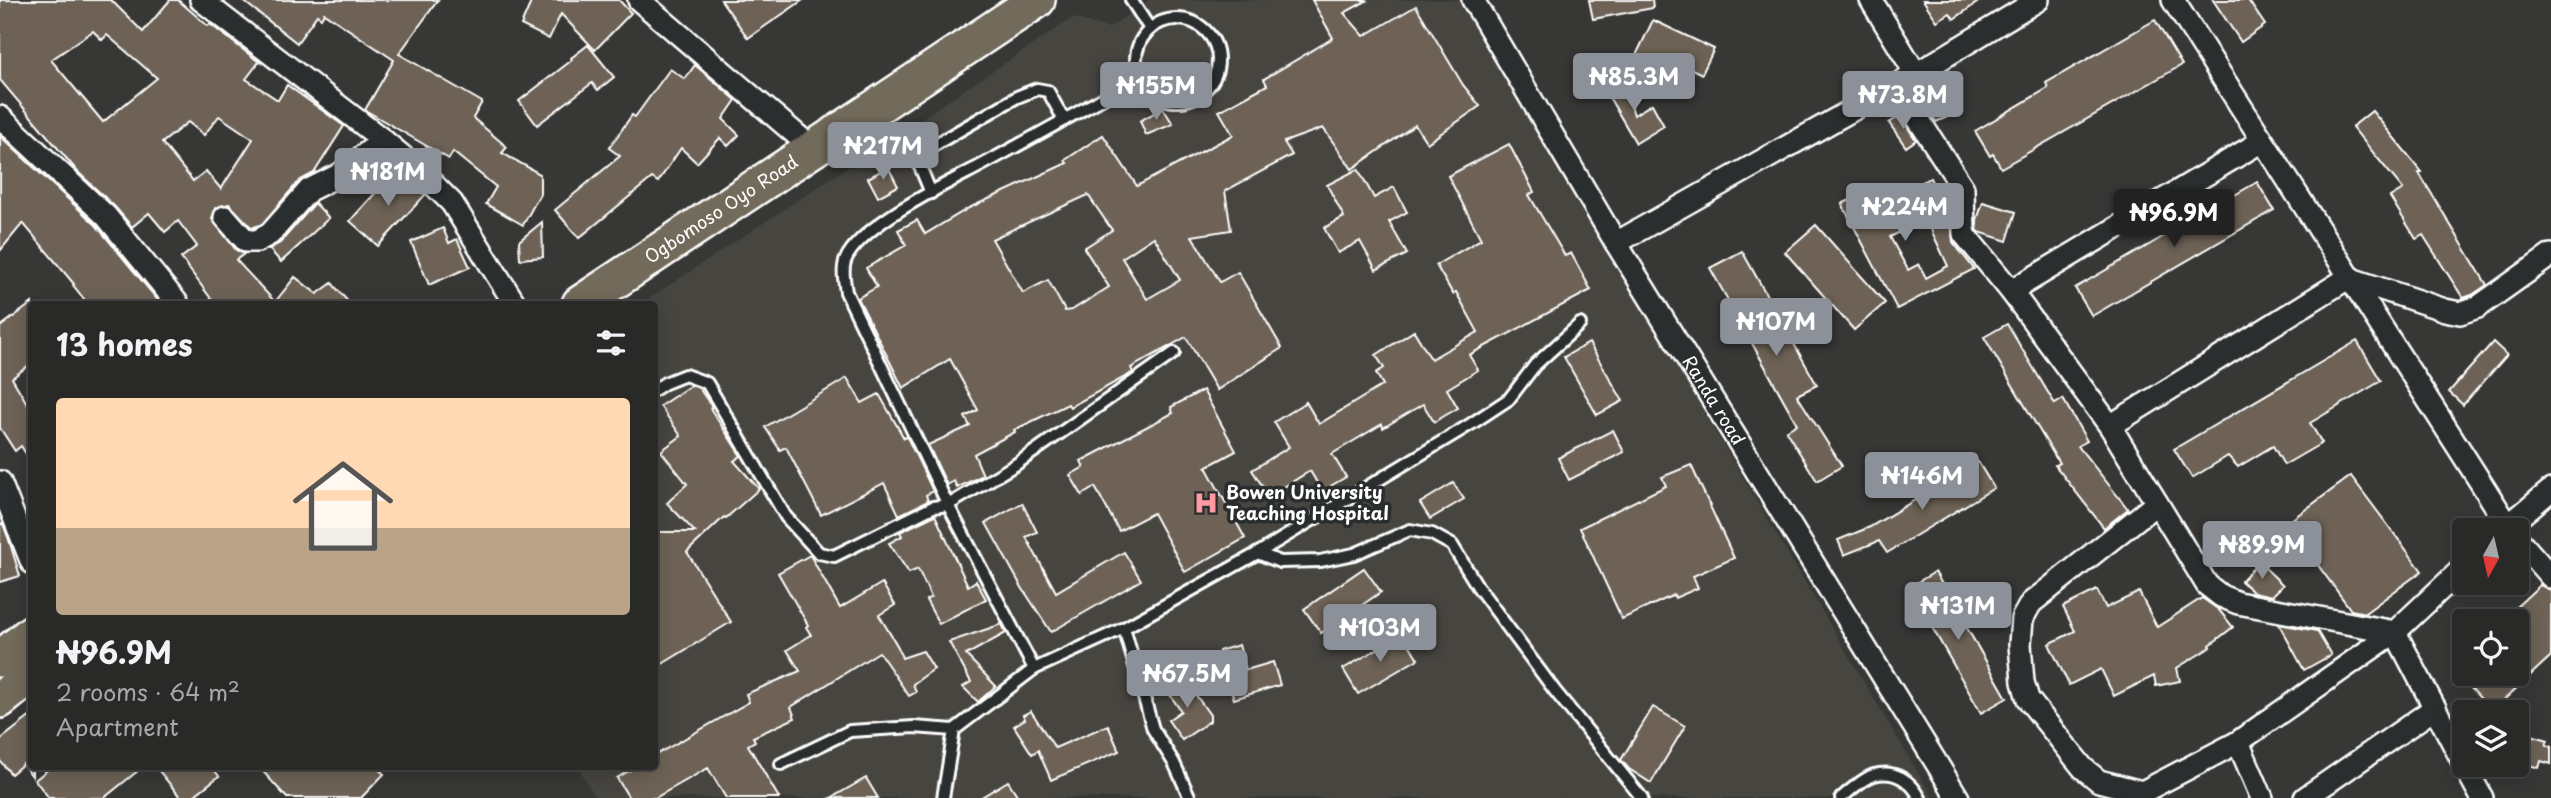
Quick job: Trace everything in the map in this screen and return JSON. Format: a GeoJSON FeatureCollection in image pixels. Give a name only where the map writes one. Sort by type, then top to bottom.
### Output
{"type":"FeatureCollection","features":[{"type":"Feature","properties":{"kind":"highway","name":"Ogbomoso Oyo Road"},"geometry":{"type":"LineString","coordinates":[[584,301],[1037,0]]}},
{"type":"Feature","properties":{"kind":"highway"},"geometry":{"type":"LineString","coordinates":[[0,659],[28,636]]}},
{"type":"Feature","properties":{"kind":"highway"},"geometry":{"type":"LineString","coordinates":[[0,700],[28,677]]}},
{"type":"Feature","properties":{"kind":"street"},"geometry":{"type":"LineString","coordinates":[[201,0],[383,140],[452,203],[513,301]]}},
{"type":"Feature","properties":{"kind":"street"},"geometry":{"type":"LineString","coordinates":[[639,0],[812,148]]}},
{"type":"Feature","properties":{"kind":"street","name":"Randa road"},"geometry":{"type":"LineString","coordinates":[[1473,0],[1616,243],[1958,798]]}},
{"type":"Feature","properties":{"kind":"street"},"geometry":{"type":"LineString","coordinates":[[1871,0],[1916,74]]}},
{"type":"Feature","properties":{"kind":"street"},"geometry":{"type":"LineString","coordinates":[[1616,243],[1916,74],[2038,0]]}},
{"type":"Feature","properties":{"kind":"street"},"geometry":{"type":"LineString","coordinates":[[2173,0],[2502,518]]}},
{"type":"Feature","properties":{"kind":"street"},"geometry":{"type":"LineString","coordinates":[[1896,85],[1963,188],[1964,234],[2011,291],[2110,426],[2207,585],[2221,596],[2238,603],[2395,632]]}},
{"type":"Feature","properties":{"kind":"street"},"geometry":{"type":"LineString","coordinates":[[0,117],[106,216],[176,301]]}},
{"type":"Feature","properties":{"kind":"street"},"geometry":{"type":"LineString","coordinates":[[225,217],[246,241],[257,241],[271,234],[309,190],[339,175],[383,140]]}},
{"type":"Feature","properties":{"kind":"street"},"geometry":{"type":"LineString","coordinates":[[2011,291],[2262,141]]}},
{"type":"Feature","properties":{"kind":"street"},"geometry":{"type":"LineString","coordinates":[[2348,278],[2460,313],[2478,307],[2551,255]]}},
{"type":"Feature","properties":{"kind":"street"},"geometry":{"type":"LineString","coordinates":[[2110,426],[2348,278]]}},
{"type":"Feature","properties":{"kind":"street"},"geometry":{"type":"LineString","coordinates":[[0,482],[28,553]]}},
{"type":"Feature","properties":{"kind":"street"},"geometry":{"type":"LineString","coordinates":[[2523,518],[2551,490]]}},
{"type":"Feature","properties":{"kind":"street"},"geometry":{"type":"LineString","coordinates":[[2157,503],[2031,603],[2022,619],[2020,645],[2023,682],[2028,699],[2083,768],[2099,781],[2136,795],[2238,742],[2395,632],[2452,578]]}},
{"type":"Feature","properties":{"kind":"street"},"geometry":{"type":"LineString","coordinates":[[2529,552],[2551,577]]}},
{"type":"Feature","properties":{"kind":"street"},"geometry":{"type":"LineString","coordinates":[[2395,632],[2452,741]]}},
{"type":"Feature","properties":{"kind":"street"},"geometry":{"type":"LineString","coordinates":[[2305,798],[2435,708]]}},
{"type":"Feature","properties":{"kind":"street"},"geometry":{"type":"LineString","coordinates":[[2238,742],[2262,798]]}},
{"type":"Feature","properties":{"kind":"street"},"geometry":{"type":"LineString","coordinates":[[2471,777],[2482,798]]}},
{"type":"Feature","properties":{"kind":"lane"},"geometry":{"type":"LineString","coordinates":[[1130,0],[1150,29]]}},
{"type":"Feature","properties":{"kind":"lane"},"geometry":{"type":"LineString","coordinates":[[1180,19],[1200,26],[1214,42],[1219,62],[1212,83],[1196,97],[1186,100],[1165,99],[1146,87],[1140,78],[1136,58],[1143,37],[1150,29],[1169,20],[1180,19]]}},
{"type":"Feature","properties":{"kind":"lane"},"geometry":{"type":"LineString","coordinates":[[1034,669],[948,505],[846,292],[843,272],[846,257],[857,243],[883,222],[1140,78]]}},
{"type":"Feature","properties":{"kind":"lane"},"geometry":{"type":"LineString","coordinates":[[931,193],[919,164],[926,150],[1017,97],[1037,89],[1048,91],[1064,120]]}},
{"type":"Feature","properties":{"kind":"lane"},"geometry":{"type":"LineString","coordinates":[[781,764],[850,731],[914,727],[954,730],[1034,669],[1124,628],[1258,553],[1509,399],[1535,365],[1580,324]]}},
{"type":"Feature","properties":{"kind":"lane"},"geometry":{"type":"LineString","coordinates":[[658,388],[685,375],[707,383],[786,517],[819,553],[834,556],[933,507],[948,505],[1015,464],[1174,353]]}},
{"type":"Feature","properties":{"kind":"lane"},"geometry":{"type":"LineString","coordinates":[[1258,553],[1280,562],[1320,561],[1354,554],[1410,530],[1432,534],[1451,545],[1478,587],[1555,691],[1642,798]]}},
{"type":"Feature","properties":{"kind":"lane"},"geometry":{"type":"LineString","coordinates":[[1124,628],[1153,729],[1174,763],[1190,798]]}},
{"type":"Feature","properties":{"kind":"lane"},"geometry":{"type":"LineString","coordinates":[[943,798],[954,730]]}},
{"type":"Feature","properties":{"kind":"lane"},"geometry":{"type":"LineString","coordinates":[[1841,798],[1873,775],[1895,775],[1912,784],[1920,798]]}},
{"type":"Feature","properties":{"kind":"shaded area","name":"Bowen University Teaching Hospital"},"geometry":{"type":"Polygon","coordinates":[[[1149,0],[1459,0],[1933,798],[596,798],[580,770],[658,770],[658,301],[646,301],[1073,18],[1109,28],[1149,0]]]}},
{"type":"Feature","properties":{"kind":"building"},"geometry":{"type":"Polygon","coordinates":[[[0,0],[111,0],[143,32],[170,0],[178,0],[208,26],[210,24],[259,62],[246,79],[278,100],[287,85],[344,126],[314,173],[299,181],[262,224],[252,228],[229,204],[216,208],[212,219],[236,250],[244,254],[236,260],[274,301],[213,301],[181,258],[197,246],[178,221],[165,232],[149,213],[132,227],[77,171],[0,80],[0,0]],[[93,31],[51,60],[103,122],[157,78],[107,35],[102,40],[93,31]],[[219,116],[204,135],[188,122],[162,143],[193,181],[206,171],[221,189],[253,139],[219,116]]]}},
{"type":"Feature","properties":{"kind":"building"},"geometry":{"type":"Polygon","coordinates":[[[242,0],[438,0],[399,54],[482,102],[473,118],[507,147],[502,153],[540,174],[540,194],[523,225],[486,204],[496,187],[453,152],[449,159],[365,110],[394,60],[324,13],[321,18],[317,15],[297,43],[242,0]]]}},
{"type":"Feature","properties":{"kind":"building"},"geometry":{"type":"Polygon","coordinates":[[[532,0],[619,0],[631,13],[595,50],[561,14],[549,39],[521,25],[532,0]]]}},
{"type":"Feature","properties":{"kind":"building"},"geometry":{"type":"Polygon","coordinates":[[[721,0],[803,0],[748,38],[721,0]]]}},
{"type":"Feature","properties":{"kind":"building"},"geometry":{"type":"Polygon","coordinates":[[[1312,0],[1368,0],[1344,13],[1364,36],[1416,6],[1463,85],[1480,106],[1427,143],[1415,125],[1352,169],[1323,128],[1284,142],[1292,155],[1225,191],[1231,230],[1192,236],[1220,282],[1238,272],[1282,348],[1217,390],[1186,337],[1131,368],[1133,372],[1127,376],[1070,407],[1068,404],[1014,430],[1015,432],[974,454],[983,475],[957,488],[954,481],[947,485],[928,445],[970,426],[965,417],[978,410],[950,359],[903,388],[858,298],[877,287],[866,268],[906,245],[898,230],[917,220],[925,234],[969,208],[1067,163],[1065,160],[1103,135],[1137,186],[1233,135],[1219,111],[1267,85],[1264,79],[1333,38],[1312,0]],[[1088,195],[992,239],[1023,293],[1048,280],[1065,311],[1072,310],[1109,287],[1084,248],[1112,230],[1088,195]],[[1154,237],[1122,258],[1147,299],[1180,280],[1154,237]]]}},
{"type":"Feature","properties":{"kind":"building"},"geometry":{"type":"Polygon","coordinates":[[[1589,0],[1652,0],[1653,8],[1593,19],[1589,0]]]}},
{"type":"Feature","properties":{"kind":"building"},"geometry":{"type":"Polygon","coordinates":[[[1923,0],[1981,0],[1954,19],[1950,13],[1937,21],[1923,0]]]}},
{"type":"Feature","properties":{"kind":"building"},"geometry":{"type":"Polygon","coordinates":[[[2213,0],[2248,0],[2265,25],[2241,42],[2213,0]]]}},
{"type":"Feature","properties":{"kind":"building"},"geometry":{"type":"Polygon","coordinates":[[[1653,20],[1714,49],[1702,74],[1671,59],[1628,72],[1653,20]]]}},
{"type":"Feature","properties":{"kind":"building"},"geometry":{"type":"Polygon","coordinates":[[[2155,20],[2182,65],[2001,168],[1993,154],[1990,156],[1975,131],[2048,88],[2046,83],[2155,20]]]}},
{"type":"Feature","properties":{"kind":"building"},"geometry":{"type":"Polygon","coordinates":[[[588,45],[614,77],[598,90],[592,83],[537,125],[519,101],[588,45]]]}},
{"type":"Feature","properties":{"kind":"building"},"geometry":{"type":"Polygon","coordinates":[[[695,65],[736,100],[723,119],[739,135],[728,146],[720,138],[697,163],[681,148],[658,182],[652,178],[579,238],[555,210],[620,156],[609,148],[670,69],[685,79],[695,65]]]}},
{"type":"Feature","properties":{"kind":"building"},"geometry":{"type":"Polygon","coordinates":[[[1623,80],[1634,115],[1652,104],[1664,126],[1636,143],[1609,97],[1606,85],[1623,80]]]}},
{"type":"Feature","properties":{"kind":"building"},"geometry":{"type":"Polygon","coordinates":[[[1943,95],[1952,115],[1936,122],[1924,103],[1943,95]]]}},
{"type":"Feature","properties":{"kind":"building"},"geometry":{"type":"Polygon","coordinates":[[[1163,108],[1173,124],[1146,135],[1140,121],[1163,108]]]}},
{"type":"Feature","properties":{"kind":"building"},"geometry":{"type":"Polygon","coordinates":[[[2372,111],[2422,172],[2419,173],[2487,285],[2472,295],[2463,298],[2423,235],[2416,239],[2390,197],[2403,189],[2352,127],[2372,111]]]}},
{"type":"Feature","properties":{"kind":"building"},"geometry":{"type":"Polygon","coordinates":[[[1900,116],[1916,140],[1906,147],[1889,123],[1900,116]]]}},
{"type":"Feature","properties":{"kind":"building"},"geometry":{"type":"Polygon","coordinates":[[[0,136],[96,225],[159,301],[86,301],[23,223],[0,251],[0,136]]]}},
{"type":"Feature","properties":{"kind":"building"},"geometry":{"type":"Polygon","coordinates":[[[1509,144],[1534,192],[1529,195],[1565,256],[1571,253],[1591,290],[1469,355],[1478,370],[1447,389],[1458,408],[1434,422],[1423,404],[1383,428],[1382,424],[1332,454],[1346,477],[1322,491],[1310,471],[1269,496],[1252,470],[1289,447],[1274,422],[1306,402],[1319,424],[1383,385],[1376,373],[1384,368],[1376,355],[1414,331],[1431,359],[1478,332],[1456,292],[1453,294],[1436,265],[1481,239],[1448,176],[1509,144]]]}},
{"type":"Feature","properties":{"kind":"building"},"geometry":{"type":"Polygon","coordinates":[[[888,167],[898,186],[878,197],[868,178],[888,167]]]}},
{"type":"Feature","properties":{"kind":"building"},"geometry":{"type":"Polygon","coordinates":[[[397,169],[425,195],[378,246],[350,221],[397,169]]]}},
{"type":"Feature","properties":{"kind":"building"},"geometry":{"type":"Polygon","coordinates":[[[1358,169],[1374,198],[1394,187],[1407,212],[1389,222],[1407,254],[1376,270],[1360,241],[1338,253],[1324,228],[1344,217],[1327,185],[1358,169]]]}},
{"type":"Feature","properties":{"kind":"building"},"geometry":{"type":"Polygon","coordinates":[[[1930,178],[1951,220],[1953,242],[1974,269],[1897,309],[1842,204],[1878,186],[1902,231],[1890,237],[1908,270],[1919,264],[1926,278],[1948,266],[1911,187],[1930,178]]]}},
{"type":"Feature","properties":{"kind":"building"},"geometry":{"type":"Polygon","coordinates":[[[2257,182],[2274,210],[2092,316],[2075,288],[2257,182]]]}},
{"type":"Feature","properties":{"kind":"building"},"geometry":{"type":"Polygon","coordinates":[[[1983,202],[2016,212],[2007,241],[1977,229],[1983,202]]]}},
{"type":"Feature","properties":{"kind":"building"},"geometry":{"type":"Polygon","coordinates":[[[315,203],[329,218],[281,262],[269,249],[280,243],[315,203]]]}},
{"type":"Feature","properties":{"kind":"building"},"geometry":{"type":"Polygon","coordinates":[[[542,222],[543,257],[520,259],[519,241],[542,222]]]}},
{"type":"Feature","properties":{"kind":"building"},"geometry":{"type":"Polygon","coordinates":[[[1816,225],[1885,303],[1854,330],[1785,252],[1816,225]]]}},
{"type":"Feature","properties":{"kind":"building"},"geometry":{"type":"Polygon","coordinates":[[[443,228],[449,243],[457,239],[470,267],[429,285],[411,242],[443,228]]]}},
{"type":"Feature","properties":{"kind":"building"},"geometry":{"type":"Polygon","coordinates":[[[1742,251],[1817,385],[1797,395],[1842,466],[1817,481],[1786,431],[1797,424],[1710,268],[1742,251]]]}},
{"type":"Feature","properties":{"kind":"building"},"geometry":{"type":"Polygon","coordinates":[[[295,277],[317,294],[332,283],[347,301],[276,301],[295,277]]]}},
{"type":"Feature","properties":{"kind":"building"},"geometry":{"type":"Polygon","coordinates":[[[28,306],[28,366],[12,378],[28,405],[28,457],[21,446],[15,451],[0,428],[0,327],[28,306]]]}},
{"type":"Feature","properties":{"kind":"building"},"geometry":{"type":"Polygon","coordinates":[[[2007,324],[2055,404],[2063,399],[2087,441],[2078,446],[2128,509],[2104,528],[2055,465],[2059,463],[1984,337],[2007,324]]]}},
{"type":"Feature","properties":{"kind":"building"},"geometry":{"type":"Polygon","coordinates":[[[2357,341],[2381,381],[2310,423],[2322,443],[2284,465],[2273,446],[2238,467],[2228,456],[2192,478],[2174,449],[2357,341]]]}},
{"type":"Feature","properties":{"kind":"building"},"geometry":{"type":"Polygon","coordinates":[[[2493,342],[2507,355],[2463,405],[2449,392],[2493,342]]]}},
{"type":"Feature","properties":{"kind":"building"},"geometry":{"type":"Polygon","coordinates":[[[1589,343],[1623,401],[1597,415],[1564,357],[1589,343]]]}},
{"type":"Feature","properties":{"kind":"building"},"geometry":{"type":"Polygon","coordinates":[[[847,378],[862,403],[879,394],[904,438],[907,437],[933,491],[926,495],[928,501],[899,515],[884,483],[821,515],[786,447],[780,450],[765,427],[847,378]]]}},
{"type":"Feature","properties":{"kind":"building"},"geometry":{"type":"Polygon","coordinates":[[[691,385],[699,388],[741,456],[734,461],[759,489],[687,552],[731,622],[658,667],[658,532],[695,532],[667,503],[687,484],[661,451],[681,436],[660,406],[691,385]]]}},
{"type":"Feature","properties":{"kind":"building"},"geometry":{"type":"Polygon","coordinates":[[[1203,390],[1236,451],[1206,467],[1245,538],[1185,572],[1153,513],[1119,531],[1095,487],[1082,495],[1070,475],[1084,467],[1081,461],[1173,413],[1171,407],[1203,390]]]}},
{"type":"Feature","properties":{"kind":"building"},"geometry":{"type":"Polygon","coordinates":[[[1613,430],[1624,452],[1569,480],[1558,458],[1613,430]]]}},
{"type":"Feature","properties":{"kind":"building"},"geometry":{"type":"Polygon","coordinates":[[[1978,462],[1994,488],[1887,553],[1879,541],[1844,555],[1838,540],[1870,527],[1978,462]]]}},
{"type":"Feature","properties":{"kind":"building"},"geometry":{"type":"Polygon","coordinates":[[[1691,465],[1734,558],[1693,576],[1698,588],[1675,598],[1674,595],[1622,619],[1580,528],[1666,486],[1662,477],[1691,465]]]}},
{"type":"Feature","properties":{"kind":"building"},"geometry":{"type":"Polygon","coordinates":[[[2351,476],[2422,571],[2365,613],[2351,610],[2287,523],[2351,476]]]}},
{"type":"Feature","properties":{"kind":"building"},"geometry":{"type":"Polygon","coordinates":[[[1453,483],[1464,499],[1430,519],[1420,503],[1453,483]]]}},
{"type":"Feature","properties":{"kind":"building"},"geometry":{"type":"Polygon","coordinates":[[[1022,503],[1037,532],[1026,537],[1056,592],[1124,552],[1141,580],[1051,632],[1021,586],[986,523],[1022,503]]]}},
{"type":"Feature","properties":{"kind":"building"},"geometry":{"type":"Polygon","coordinates":[[[935,515],[968,586],[976,581],[986,599],[939,624],[926,600],[931,597],[918,569],[909,573],[889,543],[902,536],[900,532],[935,515]]]}},
{"type":"Feature","properties":{"kind":"building"},"geometry":{"type":"Polygon","coordinates":[[[0,524],[3,524],[20,576],[0,582],[0,524]]]}},
{"type":"Feature","properties":{"kind":"building"},"geometry":{"type":"Polygon","coordinates":[[[810,555],[840,608],[882,583],[895,605],[879,615],[902,658],[923,651],[934,669],[913,684],[916,692],[909,696],[879,652],[791,707],[795,718],[753,737],[755,741],[748,745],[779,798],[726,798],[708,768],[655,798],[629,798],[617,778],[630,770],[658,770],[658,754],[749,702],[746,694],[800,671],[787,650],[811,635],[778,573],[810,555]]]}},
{"type":"Feature","properties":{"kind":"building"},"geometry":{"type":"Polygon","coordinates":[[[2259,562],[2283,585],[2272,596],[2253,592],[2241,581],[2259,562]]]}},
{"type":"Feature","properties":{"kind":"building"},"geometry":{"type":"Polygon","coordinates":[[[1364,568],[1381,592],[1321,633],[1304,609],[1364,568]]]}},
{"type":"Feature","properties":{"kind":"building"},"geometry":{"type":"Polygon","coordinates":[[[1935,572],[2007,698],[1981,713],[1909,587],[1935,572]]]}},
{"type":"Feature","properties":{"kind":"building"},"geometry":{"type":"Polygon","coordinates":[[[2540,585],[2551,590],[2551,656],[2529,677],[2529,609],[2514,609],[2540,585]]]}},
{"type":"Feature","properties":{"kind":"building"},"geometry":{"type":"Polygon","coordinates":[[[2097,590],[2106,608],[2139,592],[2157,627],[2202,598],[2219,610],[2233,627],[2210,645],[2211,647],[2177,668],[2180,681],[2156,686],[2154,676],[2114,696],[2101,669],[2069,685],[2049,644],[2075,631],[2063,607],[2097,590]]]}},
{"type":"Feature","properties":{"kind":"building"},"geometry":{"type":"Polygon","coordinates":[[[1002,624],[1006,633],[966,655],[996,686],[978,702],[963,687],[971,682],[949,642],[1002,624]]]}},
{"type":"Feature","properties":{"kind":"building"},"geometry":{"type":"Polygon","coordinates":[[[2279,624],[2317,631],[2331,655],[2304,670],[2279,624]]]}},
{"type":"Feature","properties":{"kind":"building"},"geometry":{"type":"Polygon","coordinates":[[[1403,634],[1418,659],[1358,694],[1343,669],[1403,634]]]}},
{"type":"Feature","properties":{"kind":"building"},"geometry":{"type":"Polygon","coordinates":[[[1239,645],[1246,670],[1273,662],[1280,685],[1234,699],[1219,651],[1239,645]]]}},
{"type":"Feature","properties":{"kind":"building"},"geometry":{"type":"Polygon","coordinates":[[[1183,677],[1210,715],[1210,721],[1182,740],[1168,720],[1181,711],[1166,689],[1183,677]]]}},
{"type":"Feature","properties":{"kind":"building"},"geometry":{"type":"Polygon","coordinates":[[[2469,686],[2519,686],[2504,700],[2482,700],[2469,686]]]}},
{"type":"Feature","properties":{"kind":"building"},"geometry":{"type":"Polygon","coordinates":[[[1653,707],[1685,726],[1651,783],[1629,769],[1621,760],[1653,707]]]}},
{"type":"Feature","properties":{"kind":"building"},"geometry":{"type":"Polygon","coordinates":[[[1031,711],[1055,748],[1108,725],[1119,751],[1051,780],[1038,750],[1032,754],[1014,726],[1025,719],[1023,715],[1031,711]]]}},
{"type":"Feature","properties":{"kind":"building"},"geometry":{"type":"Polygon","coordinates":[[[28,718],[28,770],[32,770],[32,776],[23,764],[11,774],[0,761],[0,740],[28,718]]]}},
{"type":"Feature","properties":{"kind":"building"},"geometry":{"type":"Polygon","coordinates":[[[2529,734],[2548,740],[2546,745],[2551,746],[2551,764],[2541,761],[2539,768],[2529,765],[2529,734]]]}},
{"type":"Feature","properties":{"kind":"building"},"geometry":{"type":"Polygon","coordinates":[[[47,770],[139,770],[104,798],[49,798],[35,780],[47,770]]]}},
{"type":"Feature","properties":{"kind":"building"},"geometry":{"type":"Polygon","coordinates":[[[158,770],[214,770],[219,776],[191,798],[181,798],[158,770]]]}},
{"type":"Feature","properties":{"kind":"building"},"geometry":{"type":"Polygon","coordinates":[[[262,770],[380,770],[384,774],[361,798],[287,798],[262,770]]]}},
{"type":"Feature","properties":{"kind":"building"},"geometry":{"type":"Polygon","coordinates":[[[866,778],[878,798],[831,798],[866,778]]]}},
{"type":"Feature","properties":{"kind":"building"},"geometry":{"type":"Polygon","coordinates":[[[1008,781],[1019,798],[980,798],[1008,781]]]}},
{"type":"Feature","properties":{"kind":"place","name":"Bowen University Teaching Hospital"},"geometry":{"type":"Point","coordinates":[1206,503]}}]}
